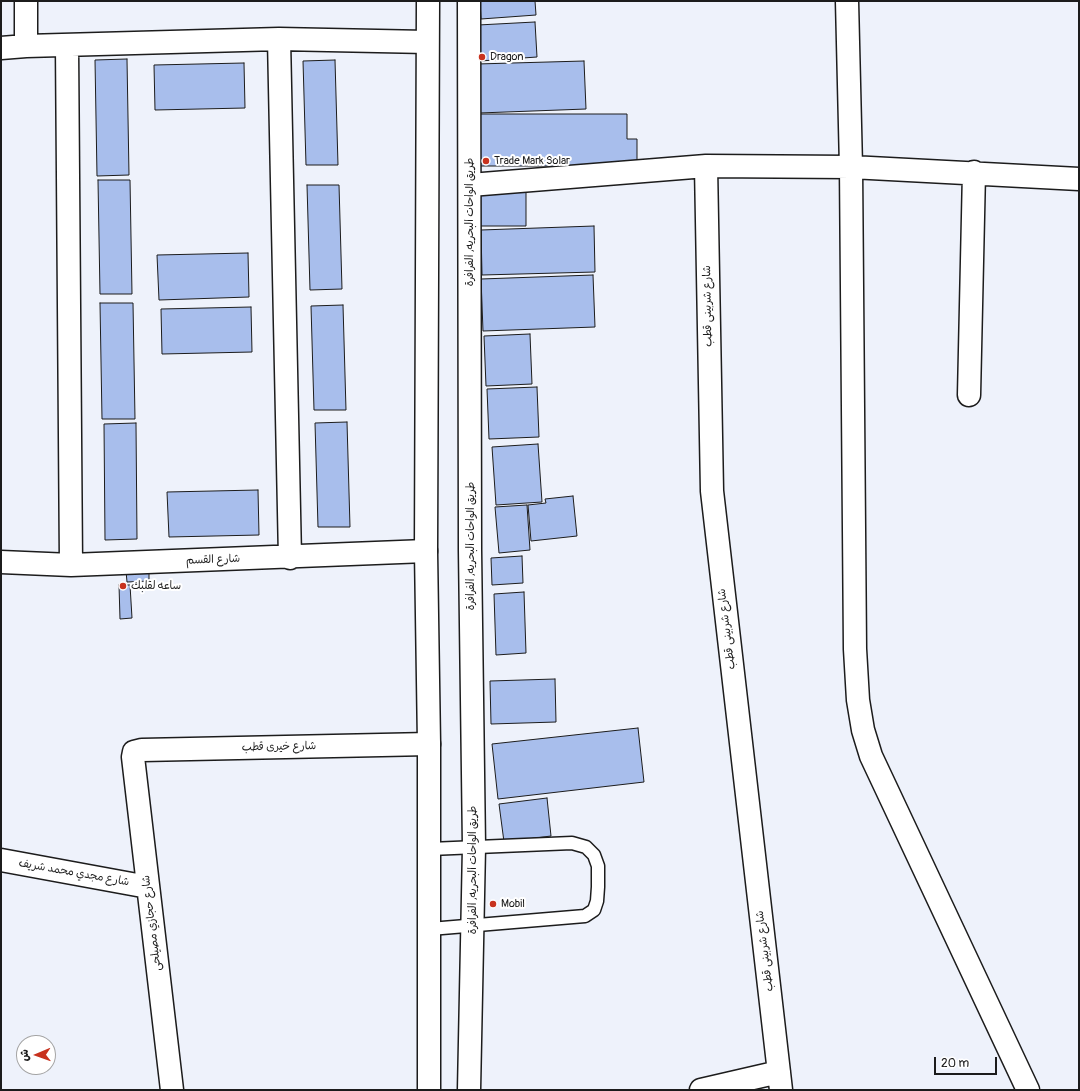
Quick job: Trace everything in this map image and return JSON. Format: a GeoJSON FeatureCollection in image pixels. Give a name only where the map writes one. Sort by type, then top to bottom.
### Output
{"type":"FeatureCollection","features":[{"type":"Feature","properties":{"kind":"street"},"geometry":{"type":"LineString","coordinates":[[26,1],[26,46]]}},
{"type":"Feature","properties":{"kind":"street"},"geometry":{"type":"LineString","coordinates":[[428,1],[426,551],[430,849],[429,1090]]}},
{"type":"Feature","properties":{"kind":"street","name":"طريق الواحات البحريه, الفرافرة"},"geometry":{"type":"LineString","coordinates":[[469,1],[470,550],[474,847],[469,1090]]}},
{"type":"Feature","properties":{"kind":"street"},"geometry":{"type":"LineString","coordinates":[[847,1],[851,167],[854,649],[858,700],[863,730],[871,756],[1028,1090]]}},
{"type":"Feature","properties":{"kind":"street"},"geometry":{"type":"LineString","coordinates":[[1,48],[279,39],[427,42]]}},
{"type":"Feature","properties":{"kind":"street"},"geometry":{"type":"LineString","coordinates":[[279,39],[290,558]]}},
{"type":"Feature","properties":{"kind":"street"},"geometry":{"type":"LineString","coordinates":[[67,46],[71,566]]}},
{"type":"Feature","properties":{"kind":"street"},"geometry":{"type":"LineString","coordinates":[[470,185],[706,166],[851,167],[974,172],[1079,179]]}},
{"type":"Feature","properties":{"kind":"street","name":"شارع شربينى قطب"},"geometry":{"type":"LineString","coordinates":[[706,166],[712,491],[720,572],[780,1081]]}},
{"type":"Feature","properties":{"kind":"street"},"geometry":{"type":"LineString","coordinates":[[969,396],[974,172]]}},
{"type":"Feature","properties":{"kind":"street","name":"شارع القسم"},"geometry":{"type":"LineString","coordinates":[[1,562],[71,566],[290,558],[426,551]]}},
{"type":"Feature","properties":{"kind":"street","name":"شارع خيرى قطب"},"geometry":{"type":"LineString","coordinates":[[132,757],[134,752],[142,750],[429,744]]}},
{"type":"Feature","properties":{"kind":"street","name":"شارع حجازي مصيلحى"},"geometry":{"type":"LineString","coordinates":[[132,757],[172,1090]]}},
{"type":"Feature","properties":{"kind":"street","name":"شارع مجدي محمد شريف"},"geometry":{"type":"LineString","coordinates":[[1,860],[148,887]]}},
{"type":"Feature","properties":{"kind":"street"},"geometry":{"type":"LineString","coordinates":[[701,1090],[780,1081]]}},
{"type":"Feature","properties":{"kind":"lane"},"geometry":{"type":"LineString","coordinates":[[430,849],[572,843],[586,847],[594,856],[598,866],[597,902],[594,910],[584,916],[473,926],[430,928]]}},
{"type":"Feature","properties":{"kind":"building"},"geometry":{"type":"Polygon","coordinates":[[[480,1],[535,1],[536,15],[481,19],[480,1]]]}},
{"type":"Feature","properties":{"kind":"building"},"geometry":{"type":"Polygon","coordinates":[[[535,22],[537,57],[480,61],[478,25],[535,22]]]}},
{"type":"Feature","properties":{"kind":"building"},"geometry":{"type":"Polygon","coordinates":[[[127,59],[129,175],[97,176],[95,60],[127,59]]]}},
{"type":"Feature","properties":{"kind":"building"},"geometry":{"type":"Polygon","coordinates":[[[335,60],[338,165],[306,165],[303,61],[335,60]]]}},
{"type":"Feature","properties":{"kind":"building"},"geometry":{"type":"Polygon","coordinates":[[[584,61],[586,109],[479,113],[477,64],[584,61]]]}},
{"type":"Feature","properties":{"kind":"building"},"geometry":{"type":"Polygon","coordinates":[[[244,63],[245,108],[155,110],[154,65],[244,63]]]}},
{"type":"Feature","properties":{"kind":"building"},"geometry":{"type":"Polygon","coordinates":[[[479,114],[627,114],[627,139],[637,139],[637,166],[479,166],[479,114]]]}},
{"type":"Feature","properties":{"kind":"building"},"geometry":{"type":"Polygon","coordinates":[[[98,180],[130,180],[132,294],[100,294],[98,180]]]}},
{"type":"Feature","properties":{"kind":"building"},"geometry":{"type":"Polygon","coordinates":[[[307,185],[339,185],[342,289],[310,290],[307,185]]]}},
{"type":"Feature","properties":{"kind":"building"},"geometry":{"type":"Polygon","coordinates":[[[480,191],[526,191],[526,226],[480,226],[480,191]]]}},
{"type":"Feature","properties":{"kind":"building"},"geometry":{"type":"Polygon","coordinates":[[[594,226],[595,272],[482,275],[481,230],[594,226]]]}},
{"type":"Feature","properties":{"kind":"building"},"geometry":{"type":"Polygon","coordinates":[[[248,253],[249,297],[159,300],[157,255],[248,253]]]}},
{"type":"Feature","properties":{"kind":"building"},"geometry":{"type":"Polygon","coordinates":[[[593,275],[595,327],[483,331],[481,279],[593,275]]]}},
{"type":"Feature","properties":{"kind":"building"},"geometry":{"type":"Polygon","coordinates":[[[100,303],[133,303],[135,419],[102,419],[100,303]]]}},
{"type":"Feature","properties":{"kind":"building"},"geometry":{"type":"Polygon","coordinates":[[[343,305],[346,410],[314,410],[311,306],[343,305]]]}},
{"type":"Feature","properties":{"kind":"building"},"geometry":{"type":"Polygon","coordinates":[[[251,307],[252,352],[162,354],[161,309],[251,307]]]}},
{"type":"Feature","properties":{"kind":"building"},"geometry":{"type":"Polygon","coordinates":[[[530,334],[532,384],[486,386],[484,336],[530,334]]]}},
{"type":"Feature","properties":{"kind":"building"},"geometry":{"type":"Polygon","coordinates":[[[537,387],[539,437],[489,439],[487,389],[537,387]]]}},
{"type":"Feature","properties":{"kind":"building"},"geometry":{"type":"Polygon","coordinates":[[[347,422],[350,527],[318,527],[315,423],[347,422]]]}},
{"type":"Feature","properties":{"kind":"building"},"geometry":{"type":"Polygon","coordinates":[[[136,423],[137,539],[105,540],[104,424],[136,423]]]}},
{"type":"Feature","properties":{"kind":"building"},"geometry":{"type":"Polygon","coordinates":[[[538,444],[542,502],[496,505],[492,447],[538,444]]]}},
{"type":"Feature","properties":{"kind":"building"},"geometry":{"type":"Polygon","coordinates":[[[258,490],[259,535],[169,537],[167,492],[258,490]]]}},
{"type":"Feature","properties":{"kind":"building"},"geometry":{"type":"Polygon","coordinates":[[[573,496],[577,536],[531,541],[528,505],[546,503],[545,499],[573,496]]]}},
{"type":"Feature","properties":{"kind":"building"},"geometry":{"type":"Polygon","coordinates":[[[527,505],[530,550],[499,553],[495,507],[527,505]]]}},
{"type":"Feature","properties":{"kind":"building"},"geometry":{"type":"Polygon","coordinates":[[[522,556],[523,583],[492,585],[491,558],[522,556]]]}},
{"type":"Feature","properties":{"kind":"building"},"geometry":{"type":"Polygon","coordinates":[[[149,569],[149,581],[127,582],[126,571],[149,569]]]}},
{"type":"Feature","properties":{"kind":"building"},"geometry":{"type":"Polygon","coordinates":[[[119,585],[130,585],[132,618],[120,619],[119,585]]]}},
{"type":"Feature","properties":{"kind":"building"},"geometry":{"type":"Polygon","coordinates":[[[524,592],[526,653],[496,655],[494,594],[524,592]]]}},
{"type":"Feature","properties":{"kind":"building"},"geometry":{"type":"Polygon","coordinates":[[[555,679],[556,722],[491,724],[490,681],[555,679]]]}},
{"type":"Feature","properties":{"kind":"building"},"geometry":{"type":"Polygon","coordinates":[[[638,728],[644,782],[498,799],[492,744],[638,728]]]}},
{"type":"Feature","properties":{"kind":"building"},"geometry":{"type":"Polygon","coordinates":[[[547,798],[551,836],[504,842],[499,804],[547,798]]]}},
{"type":"Feature","properties":{"kind":"place","name":"Dragon"},"geometry":{"type":"Point","coordinates":[482,57]}},
{"type":"Feature","properties":{"kind":"place","name":"Trade Mark Solar"},"geometry":{"type":"Point","coordinates":[486,161]}},
{"type":"Feature","properties":{"kind":"place","name":"ساعه لقلبك"},"geometry":{"type":"Point","coordinates":[123,586]}},
{"type":"Feature","properties":{"kind":"place","name":"Mobil"},"geometry":{"type":"Point","coordinates":[493,904]}}]}
